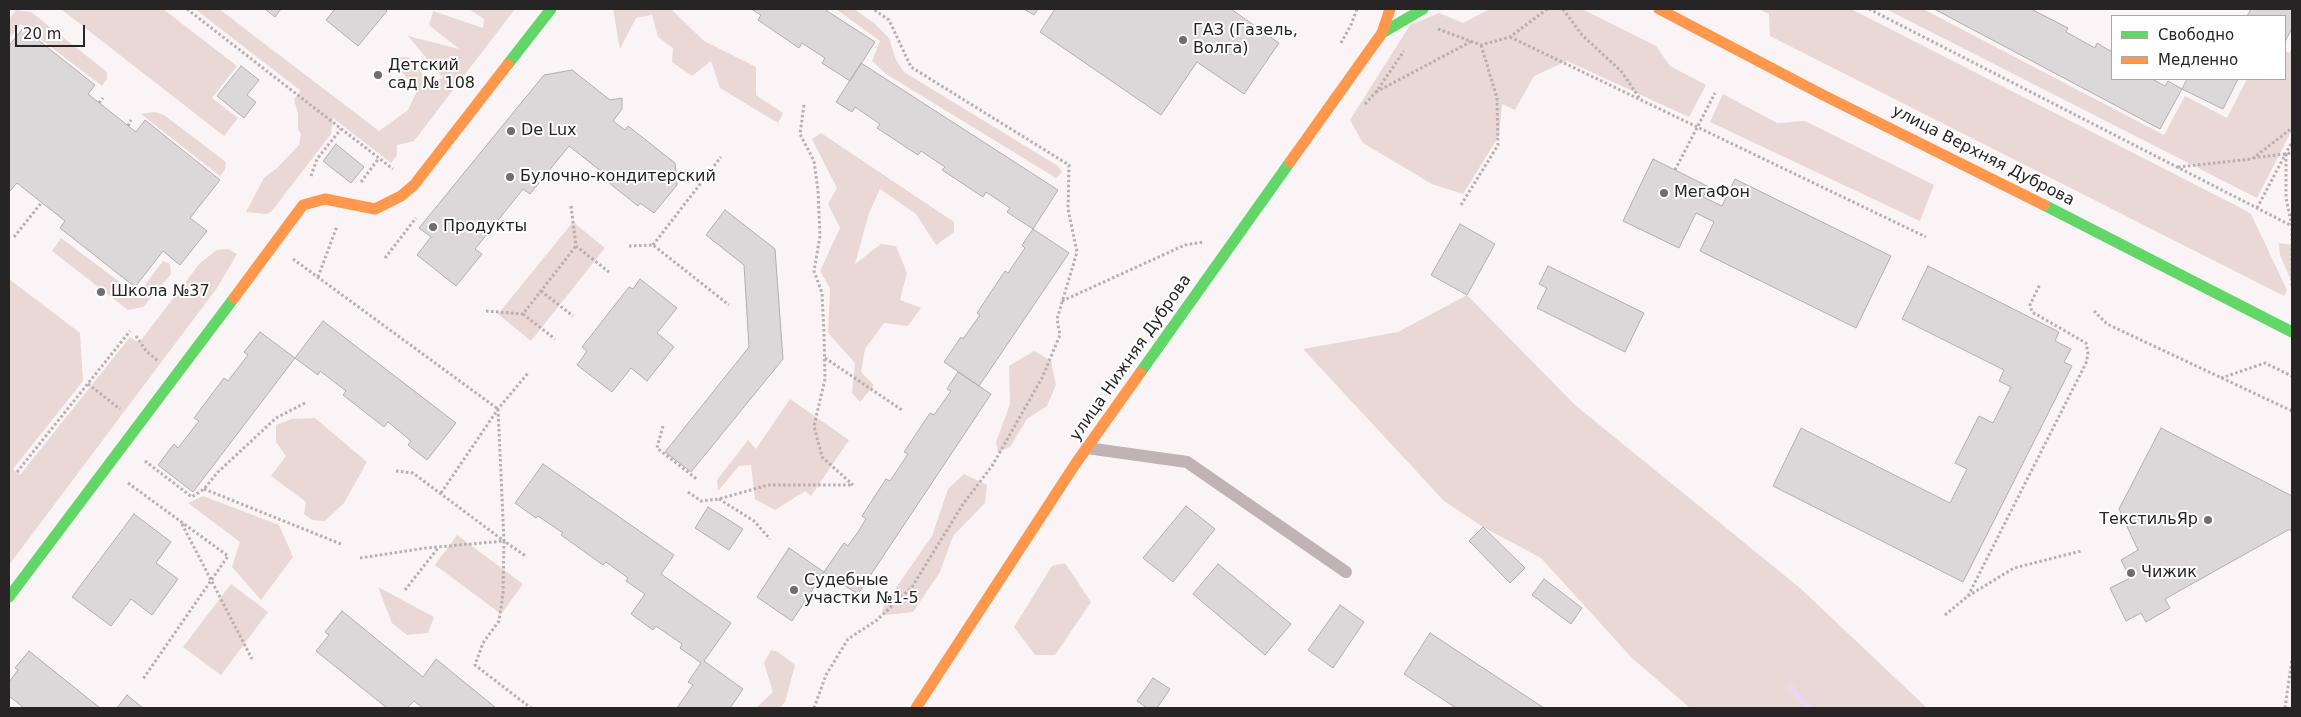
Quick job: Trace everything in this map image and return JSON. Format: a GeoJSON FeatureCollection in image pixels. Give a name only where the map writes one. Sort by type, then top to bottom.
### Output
{"type":"FeatureCollection","features":[{"type":"Feature","properties":{"kind":"street"},"geometry":{"type":"LineString","coordinates":[[9,597],[141,424],[303,204],[325,199],[375,208],[401,196],[414,185],[551,9]]}},
{"type":"Feature","properties":{"kind":"street","name":"улица Нижняя Дуброва"},"geometry":{"type":"LineString","coordinates":[[916,708],[1087,448],[1382,33],[1390,9]]}},
{"type":"Feature","properties":{"kind":"street","name":"улица Нижняя Дуброва"},"geometry":{"type":"LineString","coordinates":[[1382,33],[1423,9]]}},
{"type":"Feature","properties":{"kind":"street","name":"улица Верхняя Дуброва"},"geometry":{"type":"LineString","coordinates":[[1659,9],[1823,95],[1988,176],[2292,332]]}},
{"type":"Feature","properties":{"kind":"lane"},"geometry":{"type":"LineString","coordinates":[[1087,448],[1187,462],[1346,572]]}},
{"type":"Feature","properties":{"kind":"path"},"geometry":{"type":"LineString","coordinates":[[186,9],[414,185]]}},
{"type":"Feature","properties":{"kind":"path"},"geometry":{"type":"LineString","coordinates":[[814,708],[826,675],[848,638],[877,620],[912,587],[963,504],[992,466],[1042,378],[1060,335],[1057,319],[1077,252],[1068,209],[1069,165],[911,67],[889,20],[873,9]]}},
{"type":"Feature","properties":{"kind":"path"},"geometry":{"type":"LineString","coordinates":[[1341,42],[1351,25],[1357,9]]}},
{"type":"Feature","properties":{"kind":"path"},"geometry":{"type":"LineString","coordinates":[[1430,34],[1438,29],[1481,44],[1510,37],[1547,9]]}},
{"type":"Feature","properties":{"kind":"path"},"geometry":{"type":"LineString","coordinates":[[1563,9],[1582,35],[1620,70],[1640,100]]}},
{"type":"Feature","properties":{"kind":"path"},"geometry":{"type":"LineString","coordinates":[[1869,9],[2292,226]]}},
{"type":"Feature","properties":{"kind":"path"},"geometry":{"type":"LineString","coordinates":[[1510,37],[1926,238]]}},
{"type":"Feature","properties":{"kind":"path"},"geometry":{"type":"LineString","coordinates":[[1376,92],[1472,41]]}},
{"type":"Feature","properties":{"kind":"path"},"geometry":{"type":"LineString","coordinates":[[1461,205],[1498,145],[1498,98],[1481,44]]}},
{"type":"Feature","properties":{"kind":"path"},"geometry":{"type":"LineString","coordinates":[[1364,105],[1376,92],[1405,48]]}},
{"type":"Feature","properties":{"kind":"path"},"geometry":{"type":"LineString","coordinates":[[1675,170],[1715,93]]}},
{"type":"Feature","properties":{"kind":"path"},"geometry":{"type":"LineString","coordinates":[[98,103],[103,98]]}},
{"type":"Feature","properties":{"kind":"path"},"geometry":{"type":"LineString","coordinates":[[688,492],[701,501],[719,499],[768,486],[853,486],[822,456],[814,426],[825,379],[825,358],[822,293],[814,271],[820,236],[818,190],[814,161],[800,134],[804,106]]}},
{"type":"Feature","properties":{"kind":"path"},"geometry":{"type":"LineString","coordinates":[[128,126],[131,120]]}},
{"type":"Feature","properties":{"kind":"path"},"geometry":{"type":"LineString","coordinates":[[303,204],[317,159],[341,128]]}},
{"type":"Feature","properties":{"kind":"path"},"geometry":{"type":"LineString","coordinates":[[2252,159],[2292,128]]}},
{"type":"Feature","properties":{"kind":"path"},"geometry":{"type":"LineString","coordinates":[[2257,208],[2292,142]]}},
{"type":"Feature","properties":{"kind":"path"},"geometry":{"type":"LineString","coordinates":[[2177,167],[2292,153]]}},
{"type":"Feature","properties":{"kind":"path"},"geometry":{"type":"LineString","coordinates":[[2286,154],[2286,198],[2292,226],[2292,286]]}},
{"type":"Feature","properties":{"kind":"path"},"geometry":{"type":"LineString","coordinates":[[653,245],[721,158]]}},
{"type":"Feature","properties":{"kind":"path"},"geometry":{"type":"LineString","coordinates":[[14,237],[42,202]]}},
{"type":"Feature","properties":{"kind":"path"},"geometry":{"type":"LineString","coordinates":[[571,206],[576,246],[609,272]]}},
{"type":"Feature","properties":{"kind":"path"},"geometry":{"type":"LineString","coordinates":[[318,277],[334,234]]}},
{"type":"Feature","properties":{"kind":"path"},"geometry":{"type":"LineString","coordinates":[[1062,301],[1185,245],[1238,236]]}},
{"type":"Feature","properties":{"kind":"path"},"geometry":{"type":"LineString","coordinates":[[629,246],[653,245],[729,305]]}},
{"type":"Feature","properties":{"kind":"path"},"geometry":{"type":"LineString","coordinates":[[523,314],[576,246]]}},
{"type":"Feature","properties":{"kind":"path"},"geometry":{"type":"LineString","coordinates":[[303,266],[498,409]]}},
{"type":"Feature","properties":{"kind":"path"},"geometry":{"type":"LineString","coordinates":[[1968,596],[2086,362],[2088,354],[2088,347],[2081,339],[2032,312],[2030,305],[2040,284]]}},
{"type":"Feature","properties":{"kind":"path"},"geometry":{"type":"LineString","coordinates":[[541,291],[573,316]]}},
{"type":"Feature","properties":{"kind":"path"},"geometry":{"type":"LineString","coordinates":[[486,311],[523,314],[555,339]]}},
{"type":"Feature","properties":{"kind":"path"},"geometry":{"type":"LineString","coordinates":[[2094,311],[2107,324],[2292,411]]}},
{"type":"Feature","properties":{"kind":"path"},"geometry":{"type":"LineString","coordinates":[[17,472],[130,331]]}},
{"type":"Feature","properties":{"kind":"path"},"geometry":{"type":"LineString","coordinates":[[136,336],[146,352],[177,375]]}},
{"type":"Feature","properties":{"kind":"path"},"geometry":{"type":"LineString","coordinates":[[825,358],[902,410]]}},
{"type":"Feature","properties":{"kind":"path"},"geometry":{"type":"LineString","coordinates":[[2221,378],[2265,363],[2292,376]]}},
{"type":"Feature","properties":{"kind":"path"},"geometry":{"type":"LineString","coordinates":[[441,493],[498,409],[528,373]]}},
{"type":"Feature","properties":{"kind":"path"},"geometry":{"type":"LineString","coordinates":[[88,384],[141,424]]}},
{"type":"Feature","properties":{"kind":"path"},"geometry":{"type":"LineString","coordinates":[[125,445],[192,497],[204,489],[218,472],[276,418],[307,402]]}},
{"type":"Feature","properties":{"kind":"path"},"geometry":{"type":"LineString","coordinates":[[498,409],[504,541],[503,594],[499,621],[483,643],[475,665],[531,708]]}},
{"type":"Feature","properties":{"kind":"path"},"geometry":{"type":"LineString","coordinates":[[663,426],[657,448],[698,480]]}},
{"type":"Feature","properties":{"kind":"path"},"geometry":{"type":"LineString","coordinates":[[107,468],[228,556],[143,679]]}},
{"type":"Feature","properties":{"kind":"path"},"geometry":{"type":"LineString","coordinates":[[396,471],[413,473],[527,556]]}},
{"type":"Feature","properties":{"kind":"path"},"geometry":{"type":"LineString","coordinates":[[204,489],[341,544]]}},
{"type":"Feature","properties":{"kind":"path"},"geometry":{"type":"LineString","coordinates":[[719,499],[754,521],[770,539]]}},
{"type":"Feature","properties":{"kind":"path"},"geometry":{"type":"LineString","coordinates":[[181,522],[252,659]]}},
{"type":"Feature","properties":{"kind":"path"},"geometry":{"type":"LineString","coordinates":[[360,558],[438,547],[504,541]]}},
{"type":"Feature","properties":{"kind":"path"},"geometry":{"type":"LineString","coordinates":[[405,590],[438,547]]}},
{"type":"Feature","properties":{"kind":"path"},"geometry":{"type":"LineString","coordinates":[[1945,614],[1968,596],[2014,568],[2080,551]]}},
{"type":"Feature","properties":{"kind":"path"},"geometry":{"type":"LineString","coordinates":[[2285,708],[2292,659]]}},
{"type":"Feature","properties":{"kind":"shaded area"},"geometry":{"type":"Polygon","coordinates":[[[61,9],[163,9],[237,66],[212,98],[238,118],[224,136],[61,9]]]}},
{"type":"Feature","properties":{"kind":"shaded area"},"geometry":{"type":"Polygon","coordinates":[[[195,9],[219,9],[379,131],[408,110],[417,91],[391,58],[408,57],[430,82],[443,78],[408,36],[459,49],[429,25],[433,11],[483,28],[484,19],[469,9],[515,9],[414,141],[397,145],[397,155],[391,163],[333,118],[331,134],[272,211],[267,214],[246,212],[264,178],[277,168],[299,145],[301,134],[298,130],[298,114],[294,99],[301,91],[195,9]]]}},
{"type":"Feature","properties":{"kind":"shaded area"},"geometry":{"type":"Polygon","coordinates":[[[613,9],[671,9],[704,41],[756,67],[756,95],[783,113],[778,123],[720,88],[711,61],[692,76],[672,62],[673,48],[658,37],[652,15],[636,18],[620,49],[613,9]]]}},
{"type":"Feature","properties":{"kind":"shaded area"},"geometry":{"type":"Polygon","coordinates":[[[836,9],[854,9],[874,23],[889,38],[896,60],[904,72],[1058,166],[1062,172],[1056,178],[886,74],[872,61],[880,41],[836,9]]]}},
{"type":"Feature","properties":{"kind":"shaded area"},"geometry":{"type":"Polygon","coordinates":[[[1490,9],[1582,9],[1656,46],[1670,66],[1706,85],[1689,117],[1567,61],[1534,76],[1515,110],[1502,104],[1499,136],[1463,194],[1432,184],[1363,143],[1350,120],[1410,25],[1439,13],[1463,23],[1490,9]]]}},
{"type":"Feature","properties":{"kind":"shaded area"},"geometry":{"type":"Polygon","coordinates":[[[1758,9],[1851,9],[2239,207],[2251,214],[2287,290],[2284,296],[1770,36],[1769,14],[1758,9]]]}},
{"type":"Feature","properties":{"kind":"shaded area"},"geometry":{"type":"Polygon","coordinates":[[[1886,9],[1923,9],[2164,135],[2185,96],[2227,118],[2246,80],[2286,80],[2286,52],[2289,53],[2292,47],[2292,130],[2257,198],[1886,9]]]}},
{"type":"Feature","properties":{"kind":"shaded area"},"geometry":{"type":"Polygon","coordinates":[[[16,10],[31,12],[107,72],[107,79],[102,86],[21,24],[9,38],[9,19],[16,10]]]}},
{"type":"Feature","properties":{"kind":"shaded area"},"geometry":{"type":"Polygon","coordinates":[[[1723,94],[1777,123],[1805,121],[1934,185],[1920,221],[1710,122],[1723,94]]]}},
{"type":"Feature","properties":{"kind":"shaded area"},"geometry":{"type":"Polygon","coordinates":[[[154,112],[164,115],[226,162],[225,170],[220,176],[141,114],[154,112]]]}},
{"type":"Feature","properties":{"kind":"shaded area"},"geometry":{"type":"Polygon","coordinates":[[[821,133],[954,222],[954,232],[936,245],[916,214],[880,189],[869,213],[855,264],[881,244],[896,246],[907,273],[900,300],[921,308],[908,326],[884,323],[865,349],[861,372],[874,385],[860,402],[852,393],[855,363],[828,333],[830,288],[820,271],[840,228],[828,204],[837,188],[812,139],[821,133]]]}},
{"type":"Feature","properties":{"kind":"shaded area"},"geometry":{"type":"Polygon","coordinates":[[[573,222],[605,248],[531,341],[498,314],[573,222]]]}},
{"type":"Feature","properties":{"kind":"shaded area"},"geometry":{"type":"Polygon","coordinates":[[[61,238],[137,295],[163,261],[170,264],[171,274],[143,307],[128,310],[52,251],[61,238]]]}},
{"type":"Feature","properties":{"kind":"shaded area"},"geometry":{"type":"Polygon","coordinates":[[[2279,243],[2292,245],[2292,283],[2280,255],[2279,243]]]}},
{"type":"Feature","properties":{"kind":"shaded area"},"geometry":{"type":"Polygon","coordinates":[[[228,249],[237,254],[217,288],[9,565],[9,279],[80,333],[83,381],[13,469],[20,475],[130,337],[139,343],[200,263],[217,250],[228,249]]]}},
{"type":"Feature","properties":{"kind":"shaded area"},"geometry":{"type":"Polygon","coordinates":[[[1467,295],[1575,405],[1800,588],[1927,708],[1690,708],[1632,658],[1541,558],[1483,527],[1444,501],[1303,349],[1398,332],[1467,295]]]}},
{"type":"Feature","properties":{"kind":"shaded area"},"geometry":{"type":"Polygon","coordinates":[[[1034,351],[1051,361],[1056,385],[1047,406],[1027,419],[1010,447],[998,452],[996,442],[1010,404],[1009,366],[1034,351]]]}},
{"type":"Feature","properties":{"kind":"shaded area"},"geometry":{"type":"Polygon","coordinates":[[[790,399],[849,440],[811,496],[805,491],[775,510],[755,499],[751,465],[739,466],[718,491],[717,480],[748,440],[756,449],[790,399]]]}},
{"type":"Feature","properties":{"kind":"shaded area"},"geometry":{"type":"Polygon","coordinates":[[[315,418],[367,462],[344,503],[325,521],[312,520],[304,514],[306,502],[271,476],[286,456],[276,442],[276,425],[292,419],[315,418]]]}},
{"type":"Feature","properties":{"kind":"shaded area"},"geometry":{"type":"Polygon","coordinates":[[[964,474],[987,485],[985,503],[953,536],[940,572],[913,612],[886,615],[882,611],[886,602],[932,536],[948,489],[964,474]]]}},
{"type":"Feature","properties":{"kind":"shaded area"},"geometry":{"type":"Polygon","coordinates":[[[203,496],[279,525],[293,557],[261,600],[232,567],[240,542],[188,503],[203,496]]]}},
{"type":"Feature","properties":{"kind":"shaded area"},"geometry":{"type":"Polygon","coordinates":[[[457,535],[523,584],[501,614],[435,565],[457,535]]]}},
{"type":"Feature","properties":{"kind":"shaded area"},"geometry":{"type":"Polygon","coordinates":[[[1065,563],[1091,602],[1055,655],[1035,655],[1014,627],[1052,566],[1065,563]]]}},
{"type":"Feature","properties":{"kind":"shaded area"},"geometry":{"type":"Polygon","coordinates":[[[231,584],[268,612],[221,675],[183,647],[231,584]]]}},
{"type":"Feature","properties":{"kind":"shaded area"},"geometry":{"type":"Polygon","coordinates":[[[378,587],[434,617],[428,633],[407,635],[392,623],[378,587]]]}},
{"type":"Feature","properties":{"kind":"shaded area"},"geometry":{"type":"Polygon","coordinates":[[[771,650],[778,652],[795,665],[785,702],[780,708],[756,708],[773,692],[764,663],[771,650]]]}},
{"type":"Feature","properties":{"kind":"building"},"geometry":{"type":"Polygon","coordinates":[[[265,9],[281,9],[275,17],[265,9]]]}},
{"type":"Feature","properties":{"kind":"building"},"geometry":{"type":"Polygon","coordinates":[[[335,9],[385,9],[387,11],[358,46],[326,20],[335,9]]]}},
{"type":"Feature","properties":{"kind":"building"},"geometry":{"type":"Polygon","coordinates":[[[751,9],[824,9],[875,42],[850,81],[822,63],[825,58],[802,43],[799,48],[758,20],[761,15],[751,9]]]}},
{"type":"Feature","properties":{"kind":"building"},"geometry":{"type":"Polygon","coordinates":[[[1024,9],[1038,9],[1034,15],[1024,9]]]}},
{"type":"Feature","properties":{"kind":"building"},"geometry":{"type":"Polygon","coordinates":[[[1055,9],[1231,9],[1279,43],[1244,94],[1197,62],[1161,115],[1040,32],[1055,9]]]}},
{"type":"Feature","properties":{"kind":"building"},"geometry":{"type":"Polygon","coordinates":[[[1934,9],[2031,9],[2068,28],[2066,32],[2095,48],[2097,43],[2111,51],[2111,80],[2154,80],[2165,86],[2168,81],[2182,89],[2160,129],[1934,9]]]}},
{"type":"Feature","properties":{"kind":"building"},"geometry":{"type":"Polygon","coordinates":[[[2251,9],[2292,9],[2292,28],[2286,40],[2286,15],[2248,15],[2251,9]]]}},
{"type":"Feature","properties":{"kind":"building"},"geometry":{"type":"Polygon","coordinates":[[[23,28],[95,85],[88,94],[136,132],[145,120],[220,180],[190,218],[207,231],[180,265],[163,251],[135,287],[60,228],[65,221],[17,183],[9,190],[9,46],[23,28]]]}},
{"type":"Feature","properties":{"kind":"building"},"geometry":{"type":"Polygon","coordinates":[[[861,63],[1058,190],[1033,229],[1007,212],[1010,208],[986,192],[983,197],[942,170],[945,167],[921,151],[918,155],[877,128],[880,124],[855,107],[852,112],[836,102],[861,63]]]}},
{"type":"Feature","properties":{"kind":"building"},"geometry":{"type":"Polygon","coordinates":[[[241,66],[259,80],[247,95],[256,102],[244,118],[217,96],[241,66]]]}},
{"type":"Feature","properties":{"kind":"building"},"geometry":{"type":"Polygon","coordinates":[[[572,70],[610,100],[622,98],[622,109],[613,121],[625,130],[628,126],[675,163],[677,185],[654,213],[640,203],[638,206],[599,175],[602,172],[569,146],[530,194],[523,189],[475,249],[482,254],[456,286],[417,255],[431,237],[419,228],[544,75],[572,70]]]}},
{"type":"Feature","properties":{"kind":"building"},"geometry":{"type":"Polygon","coordinates":[[[2186,80],[2238,80],[2223,109],[2182,89],[2186,80]]]}},
{"type":"Feature","properties":{"kind":"building"},"geometry":{"type":"Polygon","coordinates":[[[336,144],[364,167],[351,183],[323,161],[336,144]]]}},
{"type":"Feature","properties":{"kind":"building"},"geometry":{"type":"Polygon","coordinates":[[[1653,159],[1709,187],[1703,197],[1722,206],[1735,179],[1891,256],[1856,328],[1700,251],[1714,222],[1696,213],[1679,248],[1623,221],[1653,159]]]}},
{"type":"Feature","properties":{"kind":"building"},"geometry":{"type":"Polygon","coordinates":[[[725,210],[775,249],[783,359],[691,472],[665,452],[749,347],[744,265],[706,235],[725,210]]]}},
{"type":"Feature","properties":{"kind":"building"},"geometry":{"type":"Polygon","coordinates":[[[1460,224],[1495,244],[1467,295],[1431,275],[1460,224]]]}},
{"type":"Feature","properties":{"kind":"building"},"geometry":{"type":"Polygon","coordinates":[[[1033,229],[1069,253],[979,386],[944,362],[961,337],[963,339],[980,315],[977,313],[1005,271],[1008,273],[1025,248],[1022,245],[1033,229]]]}},
{"type":"Feature","properties":{"kind":"building"},"geometry":{"type":"Polygon","coordinates":[[[1548,266],[1644,313],[1625,352],[1537,308],[1547,288],[1539,284],[1548,266]]]}},
{"type":"Feature","properties":{"kind":"building"},"geometry":{"type":"Polygon","coordinates":[[[1928,266],[2059,332],[2055,341],[2071,349],[2064,362],[2072,366],[1963,582],[1773,486],[1801,428],[1950,503],[1967,469],[1955,463],[1979,416],[1993,423],[2011,387],[1999,381],[2004,370],[1902,319],[1928,266]]]}},
{"type":"Feature","properties":{"kind":"building"},"geometry":{"type":"Polygon","coordinates":[[[640,279],[677,308],[657,333],[674,347],[647,381],[631,368],[612,392],[577,365],[587,351],[582,347],[629,287],[633,289],[640,279]]]}},
{"type":"Feature","properties":{"kind":"building"},"geometry":{"type":"Polygon","coordinates":[[[323,321],[456,423],[427,460],[408,445],[411,441],[388,422],[384,427],[343,395],[346,391],[320,371],[318,375],[295,358],[323,321]]]}},
{"type":"Feature","properties":{"kind":"building"},"geometry":{"type":"Polygon","coordinates":[[[260,332],[295,358],[193,492],[158,465],[174,444],[178,448],[199,421],[194,418],[224,378],[228,381],[248,355],[244,352],[260,332]]]}},
{"type":"Feature","properties":{"kind":"building"},"geometry":{"type":"Polygon","coordinates":[[[958,372],[991,394],[858,594],[824,572],[844,543],[848,546],[858,532],[866,519],[862,516],[886,479],[890,481],[908,454],[904,452],[930,413],[934,415],[951,391],[947,389],[958,372]]]}},
{"type":"Feature","properties":{"kind":"building","name":"ТекстильЯр"},"geometry":{"type":"Polygon","coordinates":[[[2161,428],[2292,496],[2292,530],[2288,530],[2165,599],[2170,608],[2146,622],[2141,613],[2126,621],[2110,588],[2130,578],[2121,560],[2138,550],[2119,509],[2161,428]]]}},
{"type":"Feature","properties":{"kind":"building"},"geometry":{"type":"Polygon","coordinates":[[[543,464],[674,555],[661,574],[731,623],[704,661],[743,689],[730,708],[677,708],[693,685],[688,682],[701,663],[680,648],[682,644],[656,626],[653,630],[631,614],[645,594],[626,581],[628,578],[606,562],[603,565],[561,535],[563,533],[538,516],[536,518],[515,503],[543,464]]]}},
{"type":"Feature","properties":{"kind":"building"},"geometry":{"type":"Polygon","coordinates":[[[1186,506],[1215,529],[1173,582],[1143,558],[1186,506]]]}},
{"type":"Feature","properties":{"kind":"building"},"geometry":{"type":"Polygon","coordinates":[[[708,507],[743,529],[729,550],[695,528],[708,507]]]}},
{"type":"Feature","properties":{"kind":"building"},"geometry":{"type":"Polygon","coordinates":[[[134,514],[171,542],[156,563],[178,579],[152,615],[131,599],[111,626],[72,597],[134,514]]]}},
{"type":"Feature","properties":{"kind":"building"},"geometry":{"type":"Polygon","coordinates":[[[1483,527],[1525,568],[1510,583],[1469,541],[1483,527]]]}},
{"type":"Feature","properties":{"kind":"building"},"geometry":{"type":"Polygon","coordinates":[[[789,548],[824,572],[792,621],[757,597],[789,548]]]}},
{"type":"Feature","properties":{"kind":"building"},"geometry":{"type":"Polygon","coordinates":[[[1218,564],[1291,624],[1265,655],[1193,594],[1218,564]]]}},
{"type":"Feature","properties":{"kind":"building"},"geometry":{"type":"Polygon","coordinates":[[[1544,579],[1582,608],[1571,624],[1532,595],[1544,579]]]}},
{"type":"Feature","properties":{"kind":"building"},"geometry":{"type":"Polygon","coordinates":[[[1340,605],[1364,622],[1333,668],[1308,650],[1340,605]]]}},
{"type":"Feature","properties":{"kind":"building"},"geometry":{"type":"Polygon","coordinates":[[[342,611],[423,677],[436,659],[496,708],[423,708],[414,701],[407,708],[387,708],[316,651],[329,635],[325,632],[342,611]]]}},
{"type":"Feature","properties":{"kind":"building"},"geometry":{"type":"Polygon","coordinates":[[[1430,633],[1544,708],[1456,708],[1404,674],[1430,633]]]}},
{"type":"Feature","properties":{"kind":"building"},"geometry":{"type":"Polygon","coordinates":[[[29,651],[100,708],[24,708],[9,696],[9,682],[18,670],[15,668],[29,651]]]}},
{"type":"Feature","properties":{"kind":"building"},"geometry":{"type":"Polygon","coordinates":[[[1153,678],[1170,689],[1157,708],[1147,708],[1137,701],[1153,678]]]}},
{"type":"Feature","properties":{"kind":"building"},"geometry":{"type":"Polygon","coordinates":[[[127,695],[133,700],[143,708],[117,708],[127,695]]]}},
{"type":"Feature","properties":{"kind":"waterway"},"geometry":{"type":"LineString","coordinates":[[1791,688],[1809,708]]}},
{"type":"Feature","properties":{"kind":"traffic: fast"},"geometry":{"type":"LineString","coordinates":[[508,64],[551,9]]}},
{"type":"Feature","properties":{"kind":"traffic: fast"},"geometry":{"type":"LineString","coordinates":[[1382,33],[1423,9]]}},
{"type":"Feature","properties":{"kind":"traffic: fast"},"geometry":{"type":"LineString","coordinates":[[1140,373],[1290,162]]}},
{"type":"Feature","properties":{"kind":"traffic: fast"},"geometry":{"type":"LineString","coordinates":[[2044,205],[2292,332]]}},
{"type":"Feature","properties":{"kind":"traffic: fast"},"geometry":{"type":"LineString","coordinates":[[9,597],[234,298]]}},
{"type":"Feature","properties":{"kind":"traffic: slow"},"geometry":{"type":"LineString","coordinates":[[1290,162],[1382,33],[1390,9]]}},
{"type":"Feature","properties":{"kind":"traffic: slow"},"geometry":{"type":"LineString","coordinates":[[1659,9],[1823,95],[2044,205]]}},
{"type":"Feature","properties":{"kind":"traffic: slow"},"geometry":{"type":"LineString","coordinates":[[234,298],[303,205],[325,199],[375,209],[401,196],[414,185],[508,64]]}},
{"type":"Feature","properties":{"kind":"traffic: slow"},"geometry":{"type":"LineString","coordinates":[[916,708],[1076,463],[1140,373]]}},
{"type":"Feature","properties":{"kind":"place","name":"ГАЗ (Газель, Волга)"},"geometry":{"type":"Point","coordinates":[1183,40]}},
{"type":"Feature","properties":{"kind":"place","name":"Детский сад № 108"},"geometry":{"type":"Point","coordinates":[378,75]}},
{"type":"Feature","properties":{"kind":"place","name":"De Lux"},"geometry":{"type":"Point","coordinates":[511,131]}},
{"type":"Feature","properties":{"kind":"place","name":"Булочно-кондитерский"},"geometry":{"type":"Point","coordinates":[510,177]}},
{"type":"Feature","properties":{"kind":"place","name":"МегаФон"},"geometry":{"type":"Point","coordinates":[1664,193]}},
{"type":"Feature","properties":{"kind":"place","name":"Продукты"},"geometry":{"type":"Point","coordinates":[433,227]}},
{"type":"Feature","properties":{"kind":"place","name":"Школа №37"},"geometry":{"type":"Point","coordinates":[101,292]}},
{"type":"Feature","properties":{"kind":"place","name":"ТекстильЯр"},"geometry":{"type":"Point","coordinates":[2208,520]}},
{"type":"Feature","properties":{"kind":"place","name":"Чижик"},"geometry":{"type":"Point","coordinates":[2131,573]}},
{"type":"Feature","properties":{"kind":"place","name":"Судебные участки №1-5"},"geometry":{"type":"Point","coordinates":[794,590]}}]}
